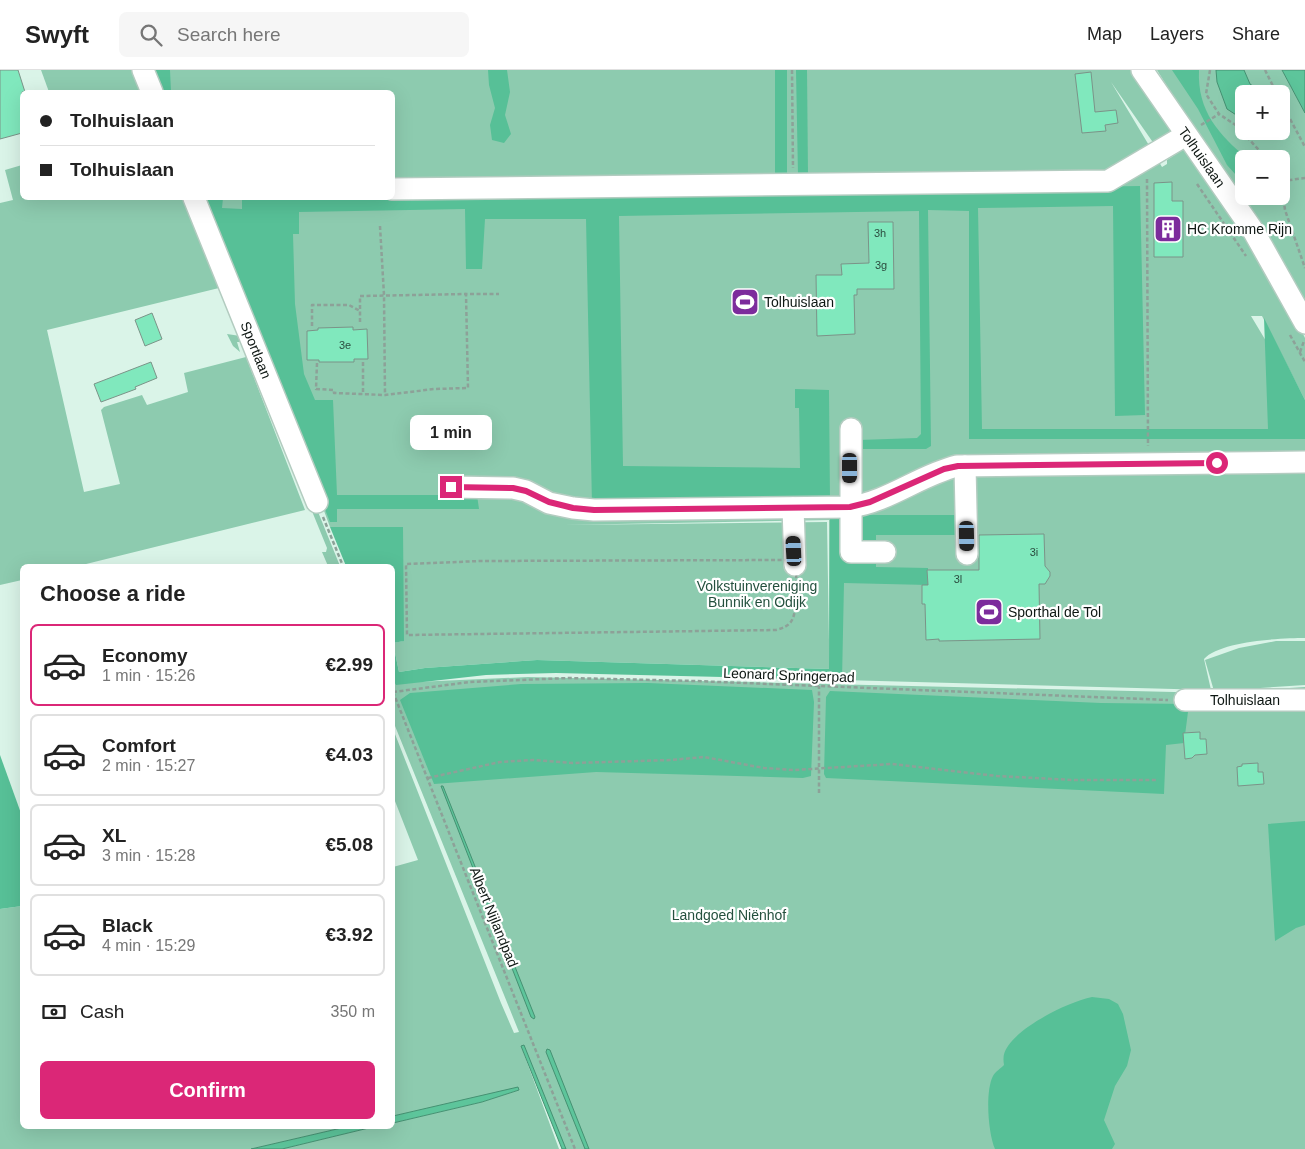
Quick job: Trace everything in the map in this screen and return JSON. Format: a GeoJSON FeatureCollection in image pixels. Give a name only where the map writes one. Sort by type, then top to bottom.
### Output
{"type":"FeatureCollection","features":[{"type":"Feature","properties":{"kind":"street"},"geometry":{"type":"LineString","coordinates":[[143,70],[151,90]]}},
{"type":"Feature","properties":{"kind":"street","name":"Tolhuislaan"},"geometry":{"type":"LineString","coordinates":[[1142,70],[1254,232],[1295,325]]}},
{"type":"Feature","properties":{"kind":"street"},"geometry":{"type":"LineString","coordinates":[[395,189],[1108,181],[1186,135]]}},
{"type":"Feature","properties":{"kind":"street","name":"Sportlaan"},"geometry":{"type":"LineString","coordinates":[[195,200],[317,502]]}},
{"type":"Feature","properties":{"kind":"street"},"geometry":{"type":"LineString","coordinates":[[851,429],[851,552],[885,552]]}},
{"type":"Feature","properties":{"kind":"street"},"geometry":{"type":"LineString","coordinates":[[451,487],[513,488],[526,491],[549,502],[573,508],[594,510],[850,507],[870,502],[944,469],[965,466],[1305,462]]}},
{"type":"Feature","properties":{"kind":"street"},"geometry":{"type":"LineString","coordinates":[[965,466],[967,554]]}},
{"type":"Feature","properties":{"kind":"street"},"geometry":{"type":"LineString","coordinates":[[793,508],[795,565]]}},
{"type":"Feature","properties":{"kind":"street","name":"Tolhuislaan"},"geometry":{"type":"LineString","coordinates":[[1185,700],[1305,700]]}},
{"type":"Feature","properties":{"kind":"path"},"geometry":{"type":"LineString","coordinates":[[792,70],[793,185]]}},
{"type":"Feature","properties":{"kind":"path"},"geometry":{"type":"LineString","coordinates":[[1210,70],[1206,94],[1219,114],[1237,126],[1259,150]]}},
{"type":"Feature","properties":{"kind":"path"},"geometry":{"type":"LineString","coordinates":[[1265,70],[1272,85]]}},
{"type":"Feature","properties":{"kind":"path"},"geometry":{"type":"LineString","coordinates":[[1290,118],[1305,146]]}},
{"type":"Feature","properties":{"kind":"path"},"geometry":{"type":"LineString","coordinates":[[1139,163],[1147,174],[1148,464]]}},
{"type":"Feature","properties":{"kind":"path"},"geometry":{"type":"LineString","coordinates":[[1290,179],[1305,178]]}},
{"type":"Feature","properties":{"kind":"path"},"geometry":{"type":"LineString","coordinates":[[1195,181],[1248,261]]}},
{"type":"Feature","properties":{"kind":"path"},"geometry":{"type":"LineString","coordinates":[[1284,205],[1305,268]]}},
{"type":"Feature","properties":{"kind":"path"},"geometry":{"type":"LineString","coordinates":[[380,226],[384,295],[385,395]]}},
{"type":"Feature","properties":{"kind":"path"},"geometry":{"type":"LineString","coordinates":[[317,363],[316,389],[334,390],[334,394],[385,395],[434,389],[468,388],[466,294]]}},
{"type":"Feature","properties":{"kind":"path"},"geometry":{"type":"LineString","coordinates":[[360,322],[360,296],[500,294]]}},
{"type":"Feature","properties":{"kind":"path"},"geometry":{"type":"LineString","coordinates":[[312,326],[312,305],[349,305],[360,311]]}},
{"type":"Feature","properties":{"kind":"path"},"geometry":{"type":"LineString","coordinates":[[1295,325],[1300,352],[1305,362]]}},
{"type":"Feature","properties":{"kind":"path"},"geometry":{"type":"LineString","coordinates":[[1300,352],[1305,337]]}},
{"type":"Feature","properties":{"kind":"path"},"geometry":{"type":"LineString","coordinates":[[363,362],[363,394]]}},
{"type":"Feature","properties":{"kind":"path"},"geometry":{"type":"LineString","coordinates":[[317,502],[342,564]]}},
{"type":"Feature","properties":{"kind":"path"},"geometry":{"type":"LineString","coordinates":[[480,560],[786,560],[795,565],[795,612],[792,621],[785,628],[776,630],[407,635],[406,564],[480,560]]}},
{"type":"Feature","properties":{"kind":"path","name":"Leonard Springerpad"},"geometry":{"type":"LineString","coordinates":[[395,691],[470,682],[569,678],[1185,700]]}},
{"type":"Feature","properties":{"kind":"path"},"geometry":{"type":"LineString","coordinates":[[818,792],[819,686]]}},
{"type":"Feature","properties":{"kind":"path","name":"Albert Nijlandpad"},"geometry":{"type":"LineString","coordinates":[[395,696],[575,1149]]}},
{"type":"Feature","properties":{"kind":"path"},"geometry":{"type":"LineString","coordinates":[[428,778],[500,762],[532,760],[573,763],[671,760],[704,756],[764,768],[819,770],[892,764],[954,773],[998,776],[1073,780],[1156,780]]}},
{"type":"Feature","properties":{"kind":"green space"},"geometry":{"type":"Polygon","coordinates":[[[41,70],[132,70],[140,90],[48,90],[41,70]]]}},
{"type":"Feature","properties":{"kind":"green space","name":"Tolhuislaan"},"geometry":{"type":"Polygon","coordinates":[[[161,70],[1136,70],[1179,132],[1161,145],[1152,141],[1111,82],[1162,167],[1167,164],[1167,160],[1187,147],[1194,151],[1295,318],[1305,338],[1305,400],[1262,316],[1251,316],[1305,406],[1305,638],[1237,644],[1212,653],[1204,659],[1211,690],[842,680],[842,677],[830,669],[537,660],[425,668],[399,672],[395,643],[403,641],[403,528],[330,527],[209,200],[395,200],[395,90],[168,90],[161,70]],[[829,520],[563,525],[827,522],[829,641],[829,520]]]}},
{"type":"Feature","properties":{"kind":"green space"},"geometry":{"type":"Polygon","coordinates":[[[1157,70],[1282,70],[1305,113],[1305,313],[1240,205],[1290,205],[1290,150],[1235,150],[1235,197],[1157,70]]]}},
{"type":"Feature","properties":{"kind":"green space"},"geometry":{"type":"Polygon","coordinates":[[[20,166],[20,200],[183,200],[219,288],[47,330],[84,492],[120,484],[101,410],[104,407],[142,395],[147,405],[188,392],[184,373],[246,357],[305,510],[86,564],[20,564],[20,580],[0,585],[0,203],[13,200],[5,170],[20,166]]]}},
{"type":"Feature","properties":{"kind":"green space"},"geometry":{"type":"Polygon","coordinates":[[[227,334],[247,337],[339,564],[327,564],[322,552],[326,552],[327,548],[243,342],[237,342],[240,352],[233,346],[227,334]]]}},
{"type":"Feature","properties":{"kind":"green space"},"geometry":{"type":"Polygon","coordinates":[[[1276,641],[1305,641],[1305,685],[1214,691],[1205,660],[1239,648],[1276,641]]]}},
{"type":"Feature","properties":{"kind":"green space","name":"Landgoed Niënhof"},"geometry":{"type":"Polygon","coordinates":[[[528,677],[1216,693],[1305,687],[1305,1149],[565,1149],[521,1046],[559,1149],[282,1149],[365,1129],[395,1129],[395,1123],[482,1102],[519,1090],[518,1088],[395,1116],[395,866],[418,860],[395,801],[395,734],[501,1003],[514,1033],[519,1032],[395,726],[395,683],[528,677]]]}},
{"type":"Feature","properties":{"kind":"green space"},"geometry":{"type":"Polygon","coordinates":[[[20,906],[20,1129],[337,1129],[251,1149],[0,1149],[0,909],[20,906]]]}},
{"type":"Feature","properties":{"kind":"shaded area"},"geometry":{"type":"Polygon","coordinates":[[[152,70],[170,70],[171,90],[160,90],[152,70]]]}},
{"type":"Feature","properties":{"kind":"shaded area"},"geometry":{"type":"Polygon","coordinates":[[[488,70],[507,70],[510,92],[505,115],[511,134],[504,143],[492,140],[490,125],[495,108],[489,85],[488,70]]]}},
{"type":"Feature","properties":{"kind":"shaded area"},"geometry":{"type":"Polygon","coordinates":[[[775,70],[787,70],[787,177],[775,180],[775,70]]]}},
{"type":"Feature","properties":{"kind":"shaded area"},"geometry":{"type":"Polygon","coordinates":[[[796,70],[807,70],[808,176],[798,175],[796,70]]]}},
{"type":"Feature","properties":{"kind":"shaded area"},"geometry":{"type":"Polygon","coordinates":[[[1172,70],[1199,70],[1199,85],[1206,110],[1219,131],[1238,150],[1235,150],[1235,174],[1227,165],[1198,109],[1172,70]]]}},
{"type":"Feature","properties":{"kind":"shaded area"},"geometry":{"type":"Polygon","coordinates":[[[1216,70],[1244,70],[1251,85],[1235,85],[1235,114],[1227,109],[1217,82],[1216,70]]]}},
{"type":"Feature","properties":{"kind":"shaded area"},"geometry":{"type":"Polygon","coordinates":[[[1282,70],[1305,70],[1305,113],[1282,70]]]}},
{"type":"Feature","properties":{"kind":"shaded area"},"geometry":{"type":"Polygon","coordinates":[[[1140,186],[1145,415],[1115,416],[1113,206],[978,208],[982,429],[1268,429],[1264,318],[1305,400],[1305,439],[969,439],[969,211],[928,210],[931,446],[926,449],[855,449],[859,440],[917,438],[921,434],[919,211],[619,216],[623,466],[800,468],[799,408],[795,408],[795,389],[829,390],[830,502],[592,505],[586,219],[485,219],[482,269],[466,269],[465,209],[299,212],[299,234],[293,234],[295,304],[304,374],[315,400],[333,400],[337,495],[477,495],[479,509],[337,509],[337,522],[330,522],[203,200],[223,200],[222,208],[242,209],[242,200],[395,200],[395,198],[1140,186]]]}},
{"type":"Feature","properties":{"kind":"shaded area"},"geometry":{"type":"Polygon","coordinates":[[[862,515],[959,515],[960,535],[876,535],[876,567],[928,568],[928,585],[844,583],[842,680],[556,673],[486,675],[396,685],[395,683],[395,653],[399,672],[425,668],[537,660],[829,669],[830,517],[862,515]]]}},
{"type":"Feature","properties":{"kind":"shaded area"},"geometry":{"type":"Polygon","coordinates":[[[330,527],[403,527],[404,641],[395,643],[395,564],[345,564],[330,527]]]}},
{"type":"Feature","properties":{"kind":"shaded area"},"geometry":{"type":"Polygon","coordinates":[[[648,683],[812,690],[814,702],[811,776],[803,778],[596,772],[434,784],[400,700],[410,693],[521,684],[648,683]]]}},
{"type":"Feature","properties":{"kind":"shaded area"},"geometry":{"type":"Polygon","coordinates":[[[830,691],[1101,703],[1189,704],[1184,743],[1166,745],[1164,794],[826,778],[824,774],[826,697],[830,691]]]}},
{"type":"Feature","properties":{"kind":"shaded area"},"geometry":{"type":"Polygon","coordinates":[[[0,755],[20,810],[20,906],[0,909],[0,755]]]}},
{"type":"Feature","properties":{"kind":"shaded area"},"geometry":{"type":"Polygon","coordinates":[[[441,786],[443,786],[535,1017],[534,1019],[531,1017],[441,786]]]}},
{"type":"Feature","properties":{"kind":"shaded area"},"geometry":{"type":"Polygon","coordinates":[[[1305,821],[1305,925],[1296,928],[1275,941],[1268,824],[1305,821]]]}},
{"type":"Feature","properties":{"kind":"shaded area"},"geometry":{"type":"Polygon","coordinates":[[[1092,997],[1109,999],[1118,1004],[1123,1014],[1131,1050],[1127,1066],[1115,1086],[1104,1120],[1115,1144],[1112,1149],[995,1149],[989,1123],[989,1091],[993,1076],[1004,1065],[1006,1049],[1015,1038],[1034,1023],[1059,1009],[1092,997]]]}},
{"type":"Feature","properties":{"kind":"shaded area"},"geometry":{"type":"Polygon","coordinates":[[[524,1045],[566,1149],[562,1149],[521,1046],[524,1045]]]}},
{"type":"Feature","properties":{"kind":"shaded area"},"geometry":{"type":"Polygon","coordinates":[[[547,1049],[550,1050],[589,1149],[585,1149],[546,1052],[547,1049]]]}},
{"type":"Feature","properties":{"kind":"shaded area"},"geometry":{"type":"Polygon","coordinates":[[[518,1087],[519,1090],[482,1102],[395,1123],[395,1116],[518,1087]]]}},
{"type":"Feature","properties":{"kind":"shaded area"},"geometry":{"type":"Polygon","coordinates":[[[337,1129],[365,1129],[282,1149],[251,1149],[337,1129]]]}},
{"type":"Feature","properties":{"kind":"building"},"geometry":{"type":"Polygon","coordinates":[[[0,70],[18,70],[24,90],[20,90],[20,134],[0,139],[0,70]]]}},
{"type":"Feature","properties":{"kind":"building"},"geometry":{"type":"Polygon","coordinates":[[[1091,72],[1095,112],[1116,110],[1118,123],[1105,125],[1106,131],[1082,133],[1075,74],[1091,72]]]}},
{"type":"Feature","properties":{"kind":"building"},"geometry":{"type":"Polygon","coordinates":[[[1172,182],[1172,201],[1183,201],[1183,257],[1154,257],[1154,183],[1172,182]]]}},
{"type":"Feature","properties":{"kind":"building"},"geometry":{"type":"Polygon","coordinates":[[[868,222],[893,222],[894,289],[857,289],[857,295],[854,295],[855,334],[817,336],[816,275],[842,275],[841,264],[869,263],[868,222]]]}},
{"type":"Feature","properties":{"kind":"building"},"geometry":{"type":"Polygon","coordinates":[[[152,313],[162,339],[145,346],[135,320],[152,313]]]}},
{"type":"Feature","properties":{"kind":"building"},"geometry":{"type":"Polygon","coordinates":[[[353,327],[353,330],[367,329],[368,359],[354,359],[354,362],[307,360],[307,331],[318,330],[318,328],[353,327]]]}},
{"type":"Feature","properties":{"kind":"building"},"geometry":{"type":"Polygon","coordinates":[[[151,362],[157,378],[135,387],[136,389],[101,402],[94,384],[151,362]]]}},
{"type":"Feature","properties":{"kind":"building","name":"Sporthal de Tol"},"geometry":{"type":"Polygon","coordinates":[[[1044,534],[1045,566],[1050,572],[1050,576],[1045,584],[1039,584],[1040,639],[926,640],[925,604],[922,604],[922,585],[928,585],[927,570],[979,570],[979,535],[1044,534]]]}},
{"type":"Feature","properties":{"kind":"building"},"geometry":{"type":"Polygon","coordinates":[[[1200,732],[1200,739],[1206,739],[1207,754],[1195,755],[1192,758],[1185,759],[1183,733],[1200,732]]]}},
{"type":"Feature","properties":{"kind":"building"},"geometry":{"type":"Polygon","coordinates":[[[1258,763],[1258,772],[1263,772],[1264,784],[1238,786],[1237,767],[1242,766],[1242,764],[1258,763]]]}},
{"type":"Feature","properties":{"kind":"place","name":"HC Kromme Rijn"},"geometry":{"type":"Point","coordinates":[1168,229]}},
{"type":"Feature","properties":{"kind":"place","name":"Tolhuislaan"},"geometry":{"type":"Point","coordinates":[745,302]}},
{"type":"Feature","properties":{"kind":"place","name":"Sporthal de Tol"},"geometry":{"type":"Point","coordinates":[989,612]}},
{"type":"Feature","properties":{"kind":"route"},"geometry":{"type":"LineString","coordinates":[[451,487],[513,488],[526,491],[549,502],[573,508],[594,510],[850,507],[870,502],[944,469],[958,466],[1217,463]]}},
{"type":"Feature","properties":{"kind":"park label","name":"Volkstuinvereniging Bunnik en Odijk"},"geometry":{"type":"Point","coordinates":[757,594]}}]}
